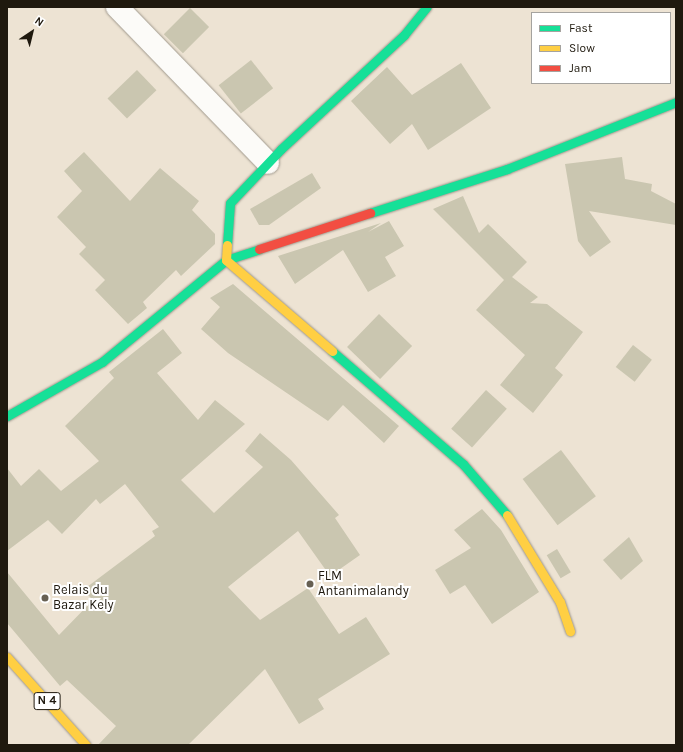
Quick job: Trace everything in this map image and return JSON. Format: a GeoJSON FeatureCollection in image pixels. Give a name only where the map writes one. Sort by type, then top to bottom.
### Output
{"type":"FeatureCollection","features":[{"type":"Feature","properties":{"kind":"street"},"geometry":{"type":"LineString","coordinates":[[117,7],[268,163]]}},
{"type":"Feature","properties":{"kind":"street"},"geometry":{"type":"LineString","coordinates":[[226,260],[230,203],[268,163],[404,35],[427,7]]}},
{"type":"Feature","properties":{"kind":"street"},"geometry":{"type":"LineString","coordinates":[[7,416],[102,362],[226,260],[507,170],[676,102]]}},
{"type":"Feature","properties":{"kind":"street"},"geometry":{"type":"LineString","coordinates":[[226,260],[464,464],[503,509],[560,602],[570,631]]}},
{"type":"Feature","properties":{"kind":"street","name":"N 4"},"geometry":{"type":"LineString","coordinates":[[7,657],[86,745]]}},
{"type":"Feature","properties":{"kind":"building"},"geometry":{"type":"Polygon","coordinates":[[[190,8],[209,27],[183,53],[164,34],[190,8]]]}},
{"type":"Feature","properties":{"kind":"building"},"geometry":{"type":"Polygon","coordinates":[[[251,60],[273,88],[241,114],[219,85],[251,60]]]}},
{"type":"Feature","properties":{"kind":"building"},"geometry":{"type":"Polygon","coordinates":[[[461,63],[491,108],[428,150],[412,124],[390,144],[351,101],[387,67],[412,95],[461,63]]]}},
{"type":"Feature","properties":{"kind":"building"},"geometry":{"type":"Polygon","coordinates":[[[137,70],[156,90],[127,119],[108,98],[137,70]]]}},
{"type":"Feature","properties":{"kind":"building"},"geometry":{"type":"Polygon","coordinates":[[[84,152],[130,201],[160,168],[199,201],[192,210],[215,234],[215,244],[181,276],[176,270],[143,302],[147,308],[128,324],[95,290],[105,280],[79,254],[86,247],[57,217],[82,191],[64,171],[84,152]]]}},
{"type":"Feature","properties":{"kind":"building"},"geometry":{"type":"Polygon","coordinates":[[[622,157],[625,179],[652,184],[651,191],[676,204],[676,225],[589,211],[611,242],[590,257],[578,241],[565,164],[622,157]]]}},
{"type":"Feature","properties":{"kind":"building"},"geometry":{"type":"Polygon","coordinates":[[[312,173],[321,188],[269,225],[259,225],[250,209],[312,173]]]}},
{"type":"Feature","properties":{"kind":"building"},"geometry":{"type":"Polygon","coordinates":[[[463,196],[479,233],[488,224],[527,262],[512,277],[538,297],[530,303],[547,304],[583,332],[555,368],[563,375],[533,413],[500,385],[525,355],[476,310],[504,280],[433,209],[463,196]]]}},
{"type":"Feature","properties":{"kind":"building"},"geometry":{"type":"Polygon","coordinates":[[[389,221],[404,246],[385,257],[396,276],[368,292],[343,250],[295,284],[278,256],[381,223],[368,232],[389,221]]]}},
{"type":"Feature","properties":{"kind":"building"},"geometry":{"type":"Polygon","coordinates":[[[233,284],[399,426],[384,443],[343,405],[328,421],[228,353],[201,329],[220,307],[210,298],[233,284]]]}},
{"type":"Feature","properties":{"kind":"building"},"geometry":{"type":"Polygon","coordinates":[[[379,314],[412,346],[380,379],[347,347],[379,314]]]}},
{"type":"Feature","properties":{"kind":"building"},"geometry":{"type":"Polygon","coordinates":[[[163,329],[182,353],[157,373],[198,420],[215,400],[245,424],[181,480],[214,513],[263,467],[245,451],[260,433],[291,460],[339,515],[335,518],[360,555],[330,576],[298,531],[228,587],[260,620],[308,588],[339,634],[366,617],[390,654],[318,699],[324,709],[299,724],[265,669],[188,745],[98,745],[116,726],[67,680],[60,686],[7,623],[7,572],[59,635],[93,600],[83,590],[155,536],[152,531],[159,527],[125,484],[100,504],[96,499],[62,534],[48,520],[7,551],[7,468],[21,486],[39,469],[61,491],[99,461],[65,426],[114,378],[109,372],[163,329]]]}},
{"type":"Feature","properties":{"kind":"building"},"geometry":{"type":"Polygon","coordinates":[[[633,345],[652,360],[635,382],[616,367],[633,345]]]}},
{"type":"Feature","properties":{"kind":"building"},"geometry":{"type":"Polygon","coordinates":[[[486,390],[507,409],[472,447],[451,429],[486,390]]]}},
{"type":"Feature","properties":{"kind":"building"},"geometry":{"type":"Polygon","coordinates":[[[561,450],[596,496],[558,525],[523,479],[561,450]]]}},
{"type":"Feature","properties":{"kind":"building"},"geometry":{"type":"Polygon","coordinates":[[[482,509],[501,530],[539,592],[492,624],[465,585],[450,594],[435,570],[471,548],[454,530],[482,509]]]}},
{"type":"Feature","properties":{"kind":"building"},"geometry":{"type":"Polygon","coordinates":[[[629,537],[643,561],[621,580],[603,560],[629,537]]]}},
{"type":"Feature","properties":{"kind":"building"},"geometry":{"type":"Polygon","coordinates":[[[557,549],[571,572],[561,578],[547,555],[557,549]]]}},
{"type":"Feature","properties":{"kind":"traffic: fast"},"geometry":{"type":"LineString","coordinates":[[227,245],[230,203],[281,149],[404,35],[427,7]]}},
{"type":"Feature","properties":{"kind":"traffic: fast"},"geometry":{"type":"LineString","coordinates":[[370,213],[507,169],[676,102]]}},
{"type":"Feature","properties":{"kind":"traffic: fast"},"geometry":{"type":"LineString","coordinates":[[7,416],[102,362],[226,260],[259,249]]}},
{"type":"Feature","properties":{"kind":"traffic: fast"},"geometry":{"type":"LineString","coordinates":[[332,351],[463,464],[507,515]]}},
{"type":"Feature","properties":{"kind":"traffic: slow"},"geometry":{"type":"LineString","coordinates":[[227,245],[226,260],[332,351]]}},
{"type":"Feature","properties":{"kind":"traffic: slow"},"geometry":{"type":"LineString","coordinates":[[507,515],[560,602],[570,631]]}},
{"type":"Feature","properties":{"kind":"traffic: slow"},"geometry":{"type":"LineString","coordinates":[[7,657],[86,745]]}},
{"type":"Feature","properties":{"kind":"traffic: jam"},"geometry":{"type":"LineString","coordinates":[[259,249],[370,213]]}},
{"type":"Feature","properties":{"kind":"place","name":"FLM Antanimalandy"},"geometry":{"type":"Point","coordinates":[310,584]}},
{"type":"Feature","properties":{"kind":"place","name":"Relais du Bazar Kely"},"geometry":{"type":"Point","coordinates":[45,598]}}]}
